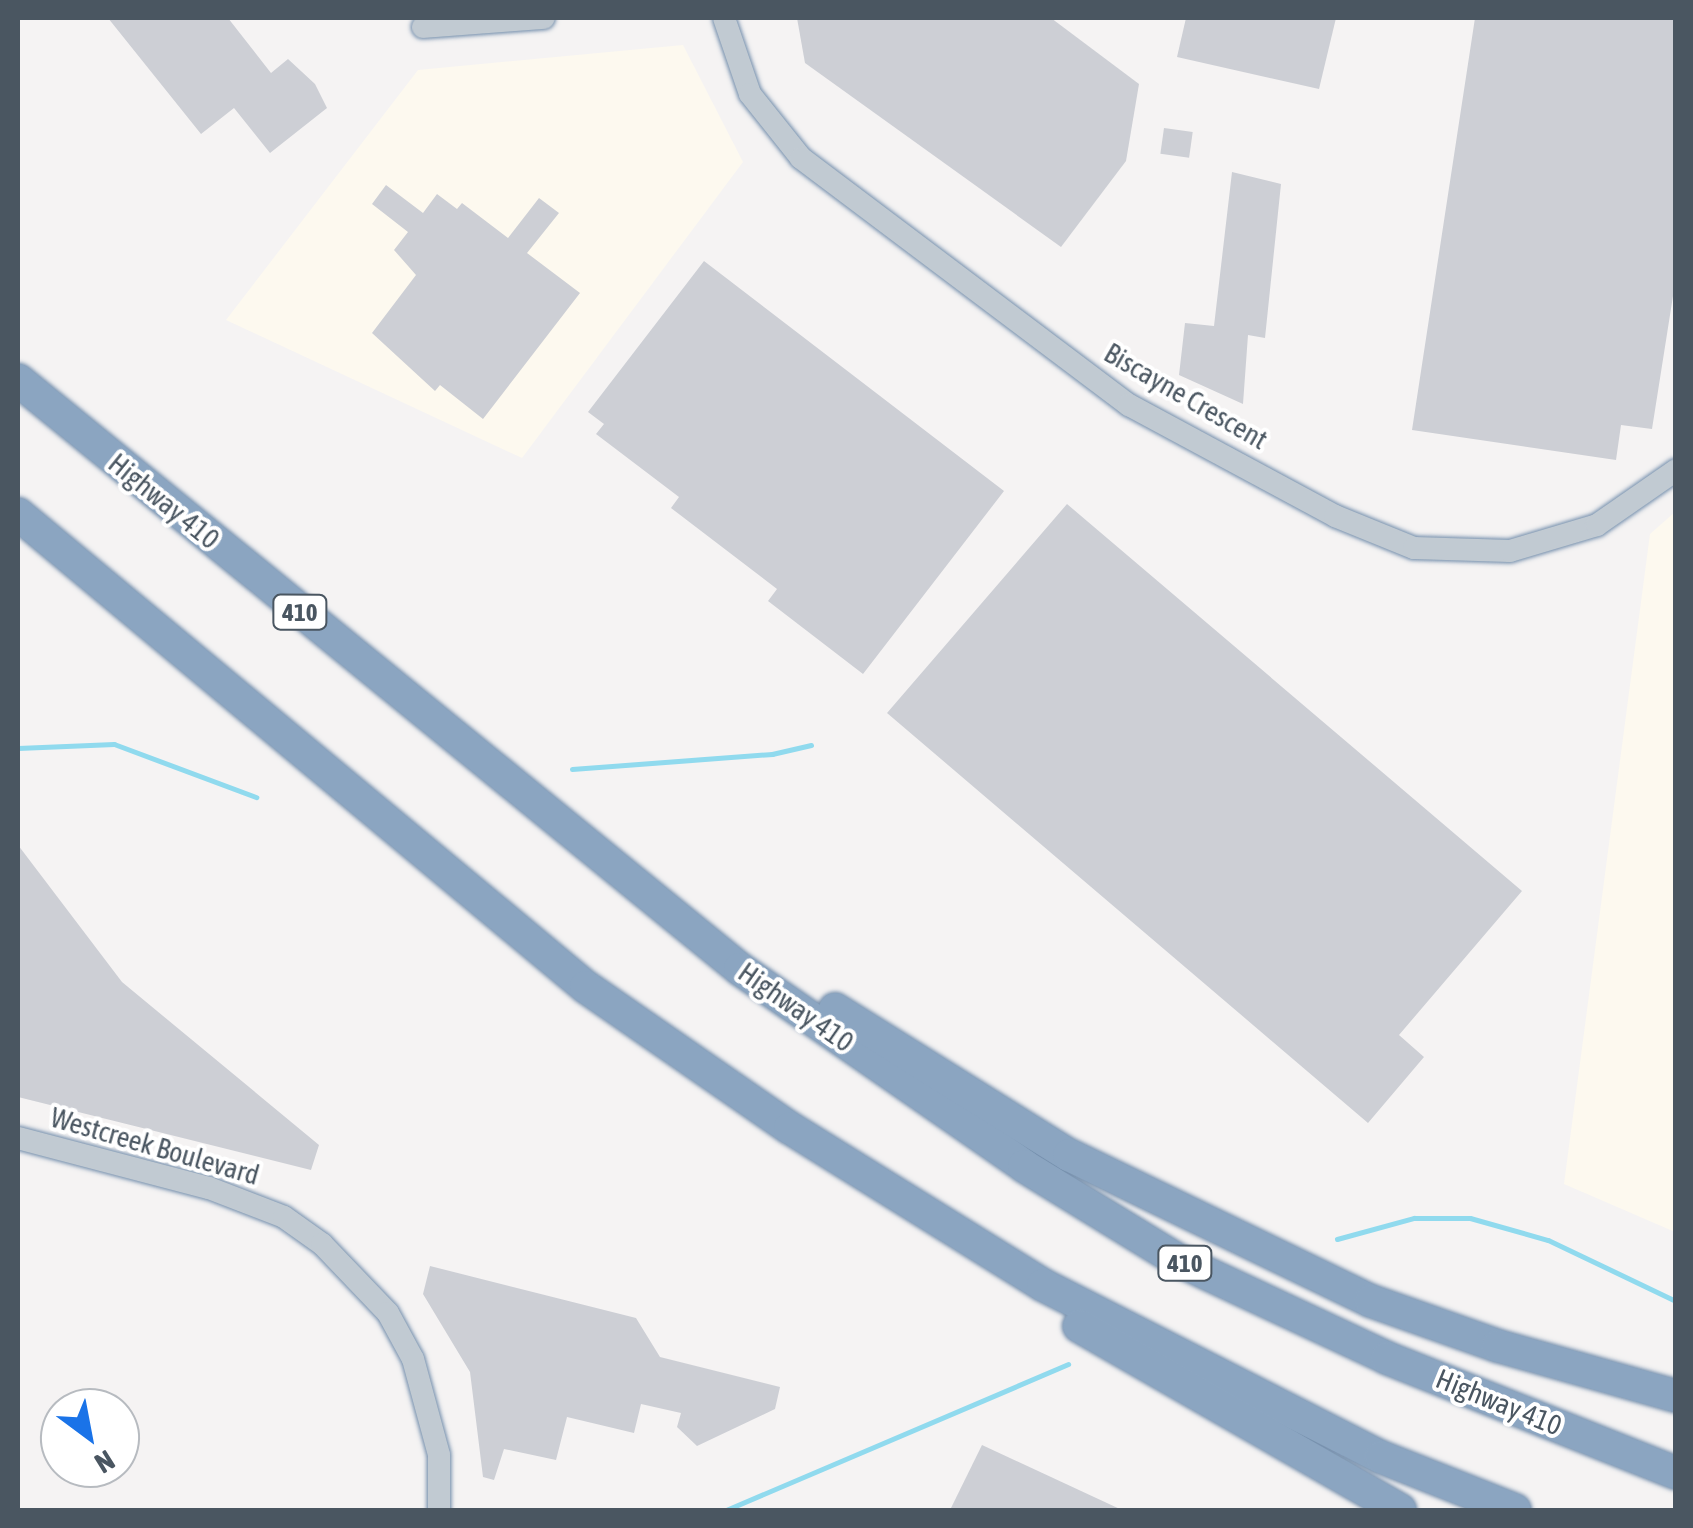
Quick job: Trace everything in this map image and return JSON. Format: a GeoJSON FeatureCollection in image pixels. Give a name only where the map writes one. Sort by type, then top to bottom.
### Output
{"type":"FeatureCollection","features":[{"type":"Feature","properties":{"kind":"highway","name":"Highway 410"},"geometry":{"type":"LineString","coordinates":[[18,380],[740,968],[1024,1166],[1176,1259],[1387,1358],[1676,1472]]}},
{"type":"Feature","properties":{"kind":"highway"},"geometry":{"type":"LineString","coordinates":[[18,514],[586,987],[790,1128],[1044,1285],[1381,1457],[1515,1510]]}},
{"type":"Feature","properties":{"kind":"highway"},"geometry":{"type":"LineString","coordinates":[[18,541],[104,611],[155,630]]}},
{"type":"Feature","properties":{"kind":"highway"},"geometry":{"type":"LineString","coordinates":[[740,968],[792,983],[1069,1155],[1371,1300],[1498,1346],[1676,1396]]}},
{"type":"Feature","properties":{"kind":"highway"},"geometry":{"type":"LineString","coordinates":[[1044,1285],[1077,1325],[1400,1510]]}},
{"type":"Feature","properties":{"kind":"street"},"geometry":{"type":"LineString","coordinates":[[423,27],[544,18]]}},
{"type":"Feature","properties":{"kind":"street","name":"Biscayne Crescent"},"geometry":{"type":"LineString","coordinates":[[724,18],[750,94],[801,158],[1129,404],[1335,516],[1414,548],[1510,551],[1598,525],[1676,470]]}},
{"type":"Feature","properties":{"kind":"street","name":"Westcreek Boulevard"},"geometry":{"type":"LineString","coordinates":[[18,1138],[209,1188],[284,1216],[322,1244],[388,1313],[414,1359],[439,1454],[440,1510]]}},
{"type":"Feature","properties":{"kind":"shaded area"},"geometry":{"type":"Polygon","coordinates":[[[683,45],[743,162],[522,458],[226,320],[418,70],[683,45]]]}},
{"type":"Feature","properties":{"kind":"shaded area"},"geometry":{"type":"Polygon","coordinates":[[[1675,512],[1675,1232],[1564,1184],[1650,534],[1675,512]]]}},
{"type":"Feature","properties":{"kind":"building"},"geometry":{"type":"Polygon","coordinates":[[[108,18],[228,18],[271,73],[288,59],[315,84],[327,108],[270,153],[234,108],[201,134],[108,18]]]}},
{"type":"Feature","properties":{"kind":"building"},"geometry":{"type":"Polygon","coordinates":[[[797,18],[1051,18],[1139,84],[1126,161],[1061,247],[805,63],[797,18]]]}},
{"type":"Feature","properties":{"kind":"building"},"geometry":{"type":"Polygon","coordinates":[[[1186,18],[1336,18],[1319,89],[1177,57],[1186,18]]]}},
{"type":"Feature","properties":{"kind":"building"},"geometry":{"type":"Polygon","coordinates":[[[1475,18],[1676,18],[1676,277],[1652,429],[1621,425],[1616,460],[1412,430],[1475,18]]]}},
{"type":"Feature","properties":{"kind":"building"},"geometry":{"type":"Polygon","coordinates":[[[1164,128],[1193,132],[1189,158],[1160,154],[1164,128]]]}},
{"type":"Feature","properties":{"kind":"building"},"geometry":{"type":"Polygon","coordinates":[[[1232,172],[1281,184],[1265,338],[1248,335],[1243,404],[1179,375],[1185,323],[1214,326],[1232,172]]]}},
{"type":"Feature","properties":{"kind":"building"},"geometry":{"type":"Polygon","coordinates":[[[386,185],[423,213],[437,194],[457,209],[462,203],[508,238],[539,198],[559,213],[527,253],[580,293],[483,419],[440,385],[435,391],[372,333],[416,275],[394,250],[408,232],[372,204],[386,185]]]}},
{"type":"Feature","properties":{"kind":"building"},"geometry":{"type":"Polygon","coordinates":[[[704,261],[1004,491],[863,674],[768,601],[777,589],[671,508],[679,497],[596,434],[604,424],[588,412],[704,261]]]}},
{"type":"Feature","properties":{"kind":"building"},"geometry":{"type":"Polygon","coordinates":[[[1067,504],[1522,891],[1399,1035],[1424,1057],[1368,1123],[887,713],[1067,504]]]}},
{"type":"Feature","properties":{"kind":"building"},"geometry":{"type":"Polygon","coordinates":[[[18,845],[122,982],[319,1145],[311,1170],[18,1097],[18,845]]]}},
{"type":"Feature","properties":{"kind":"building"},"geometry":{"type":"Polygon","coordinates":[[[430,1266],[636,1318],[660,1357],[780,1387],[775,1409],[697,1446],[677,1427],[681,1413],[641,1404],[634,1433],[567,1417],[556,1460],[504,1449],[494,1480],[483,1477],[470,1372],[423,1294],[430,1266]]]}},
{"type":"Feature","properties":{"kind":"building"},"geometry":{"type":"Polygon","coordinates":[[[982,1445],[1122,1510],[950,1510],[982,1445]]]}},
{"type":"Feature","properties":{"kind":"waterway"},"geometry":{"type":"LineString","coordinates":[[18,748],[114,744],[256,797]]}},
{"type":"Feature","properties":{"kind":"waterway"},"geometry":{"type":"LineString","coordinates":[[572,769],[772,754],[811,745]]}},
{"type":"Feature","properties":{"kind":"waterway"},"geometry":{"type":"LineString","coordinates":[[1337,1239],[1414,1218],[1470,1218],[1548,1240],[1676,1301]]}},
{"type":"Feature","properties":{"kind":"waterway"},"geometry":{"type":"LineString","coordinates":[[726,1510],[1068,1364]]}}]}
